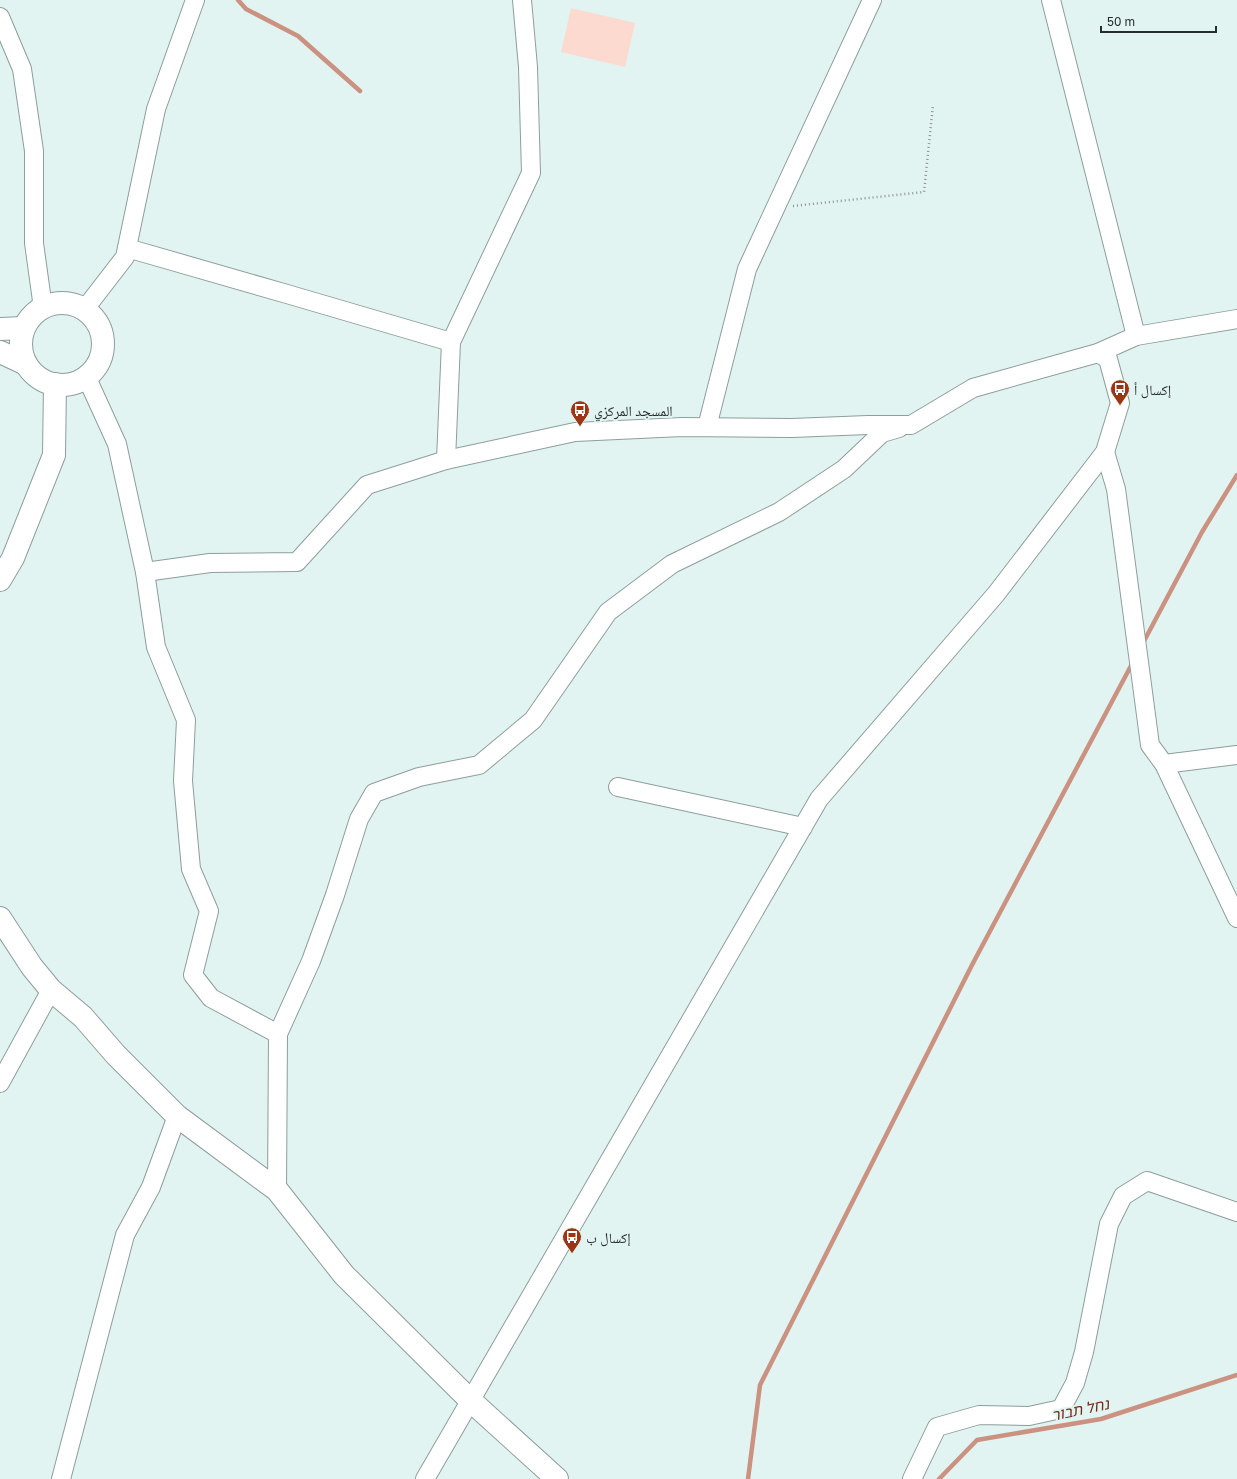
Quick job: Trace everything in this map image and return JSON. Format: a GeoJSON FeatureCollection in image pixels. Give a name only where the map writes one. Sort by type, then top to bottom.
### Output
{"type":"FeatureCollection","features":[{"type":"Feature","properties":{"kind":"street"},"geometry":{"type":"LineString","coordinates":[[84,310],[125,257],[156,109],[195,0]]}},
{"type":"Feature","properties":{"kind":"street"},"geometry":{"type":"LineString","coordinates":[[446,460],[451,342],[531,173],[528,67],[522,0]]}},
{"type":"Feature","properties":{"kind":"street"},"geometry":{"type":"LineString","coordinates":[[707,428],[747,269],[872,0]]}},
{"type":"Feature","properties":{"kind":"street"},"geometry":{"type":"LineString","coordinates":[[1051,0],[1136,336]]}},
{"type":"Feature","properties":{"kind":"street"},"geometry":{"type":"LineString","coordinates":[[0,17],[22,69],[34,151],[34,242],[43,308]]}},
{"type":"Feature","properties":{"kind":"street"},"geometry":{"type":"LineString","coordinates":[[127,248],[451,342]]}},
{"type":"Feature","properties":{"kind":"street"},"geometry":{"type":"LineString","coordinates":[[64,303],[75,305],[84,310],[94,319],[100,330],[102,343],[101,355],[95,367],[77,382],[55,384],[43,380],[33,373],[26,364],[22,352],[21,340],[24,328],[32,316],[43,308],[53,304],[64,303]]}},
{"type":"Feature","properties":{"kind":"street"},"geometry":{"type":"LineString","coordinates":[[277,1190],[278,1034],[310,961],[335,895],[359,819],[374,793],[419,777],[479,765],[533,720],[608,612],[672,564],[778,512],[844,469],[882,433],[911,425],[973,388],[1098,353],[1136,336],[1237,319]]}},
{"type":"Feature","properties":{"kind":"street"},"geometry":{"type":"LineString","coordinates":[[0,329],[24,328]]}},
{"type":"Feature","properties":{"kind":"street"},"geometry":{"type":"LineString","coordinates":[[0,352],[26,364]]}},
{"type":"Feature","properties":{"kind":"street"},"geometry":{"type":"LineString","coordinates":[[425,1479],[819,798],[996,594],[1105,452],[1120,403],[1108,359],[1098,353]]}},
{"type":"Feature","properties":{"kind":"street"},"geometry":{"type":"LineString","coordinates":[[86,376],[116,444],[145,572],[156,647],[186,720],[183,781],[191,869],[209,911],[193,975],[210,998],[278,1034]]}},
{"type":"Feature","properties":{"kind":"street"},"geometry":{"type":"LineString","coordinates":[[0,580],[13,558],[54,455],[55,384]]}},
{"type":"Feature","properties":{"kind":"street"},"geometry":{"type":"LineString","coordinates":[[145,572],[210,563],[297,562],[367,485],[446,460],[575,432],[682,427],[792,428],[911,425]]}},
{"type":"Feature","properties":{"kind":"street"},"geometry":{"type":"LineString","coordinates":[[1105,452],[1116,489],[1150,745],[1164,764],[1237,918]]}},
{"type":"Feature","properties":{"kind":"street"},"geometry":{"type":"LineString","coordinates":[[1164,764],[1237,755]]}},
{"type":"Feature","properties":{"kind":"street"},"geometry":{"type":"LineString","coordinates":[[618,787],[803,827]]}},
{"type":"Feature","properties":{"kind":"street"},"geometry":{"type":"LineString","coordinates":[[0,918],[32,967],[51,990],[83,1017],[116,1055],[177,1116],[277,1190],[344,1275],[471,1401],[557,1479]]}},
{"type":"Feature","properties":{"kind":"street"},"geometry":{"type":"LineString","coordinates":[[0,1083],[51,990]]}},
{"type":"Feature","properties":{"kind":"street"},"geometry":{"type":"LineString","coordinates":[[61,1479],[125,1234],[151,1187],[177,1116]]}},
{"type":"Feature","properties":{"kind":"street"},"geometry":{"type":"LineString","coordinates":[[912,1479],[937,1427],[980,1415],[1030,1416],[1061,1409],[1075,1383],[1084,1352],[1109,1224],[1123,1196],[1147,1181],[1237,1212]]}},
{"type":"Feature","properties":{"kind":"path"},"geometry":{"type":"LineString","coordinates":[[775,208],[924,192],[933,105]]}},
{"type":"Feature","properties":{"kind":"shaded area"},"geometry":{"type":"Polygon","coordinates":[[[571,8],[635,23],[625,67],[561,52],[571,8]]]}},
{"type":"Feature","properties":{"kind":"waterway"},"geometry":{"type":"LineString","coordinates":[[238,0],[246,9],[298,36],[360,91]]}},
{"type":"Feature","properties":{"kind":"waterway"},"geometry":{"type":"LineString","coordinates":[[1143,643],[1202,532],[1237,475]]}},
{"type":"Feature","properties":{"kind":"waterway"},"geometry":{"type":"LineString","coordinates":[[748,1479],[760,1385],[972,965],[1133,662]]}},
{"type":"Feature","properties":{"kind":"waterway","name":"נחל תבור"},"geometry":{"type":"LineString","coordinates":[[939,1479],[977,1440],[1101,1419],[1237,1375]]}},
{"type":"Feature","properties":{"kind":"place","name":"إكسال أ"},"geometry":{"type":"Point","coordinates":[1120,406]}},
{"type":"Feature","properties":{"kind":"place","name":"المسجد المركزي"},"geometry":{"type":"Point","coordinates":[580,427]}},
{"type":"Feature","properties":{"kind":"place","name":"إكسال ب"},"geometry":{"type":"Point","coordinates":[572,1254]}}]}
